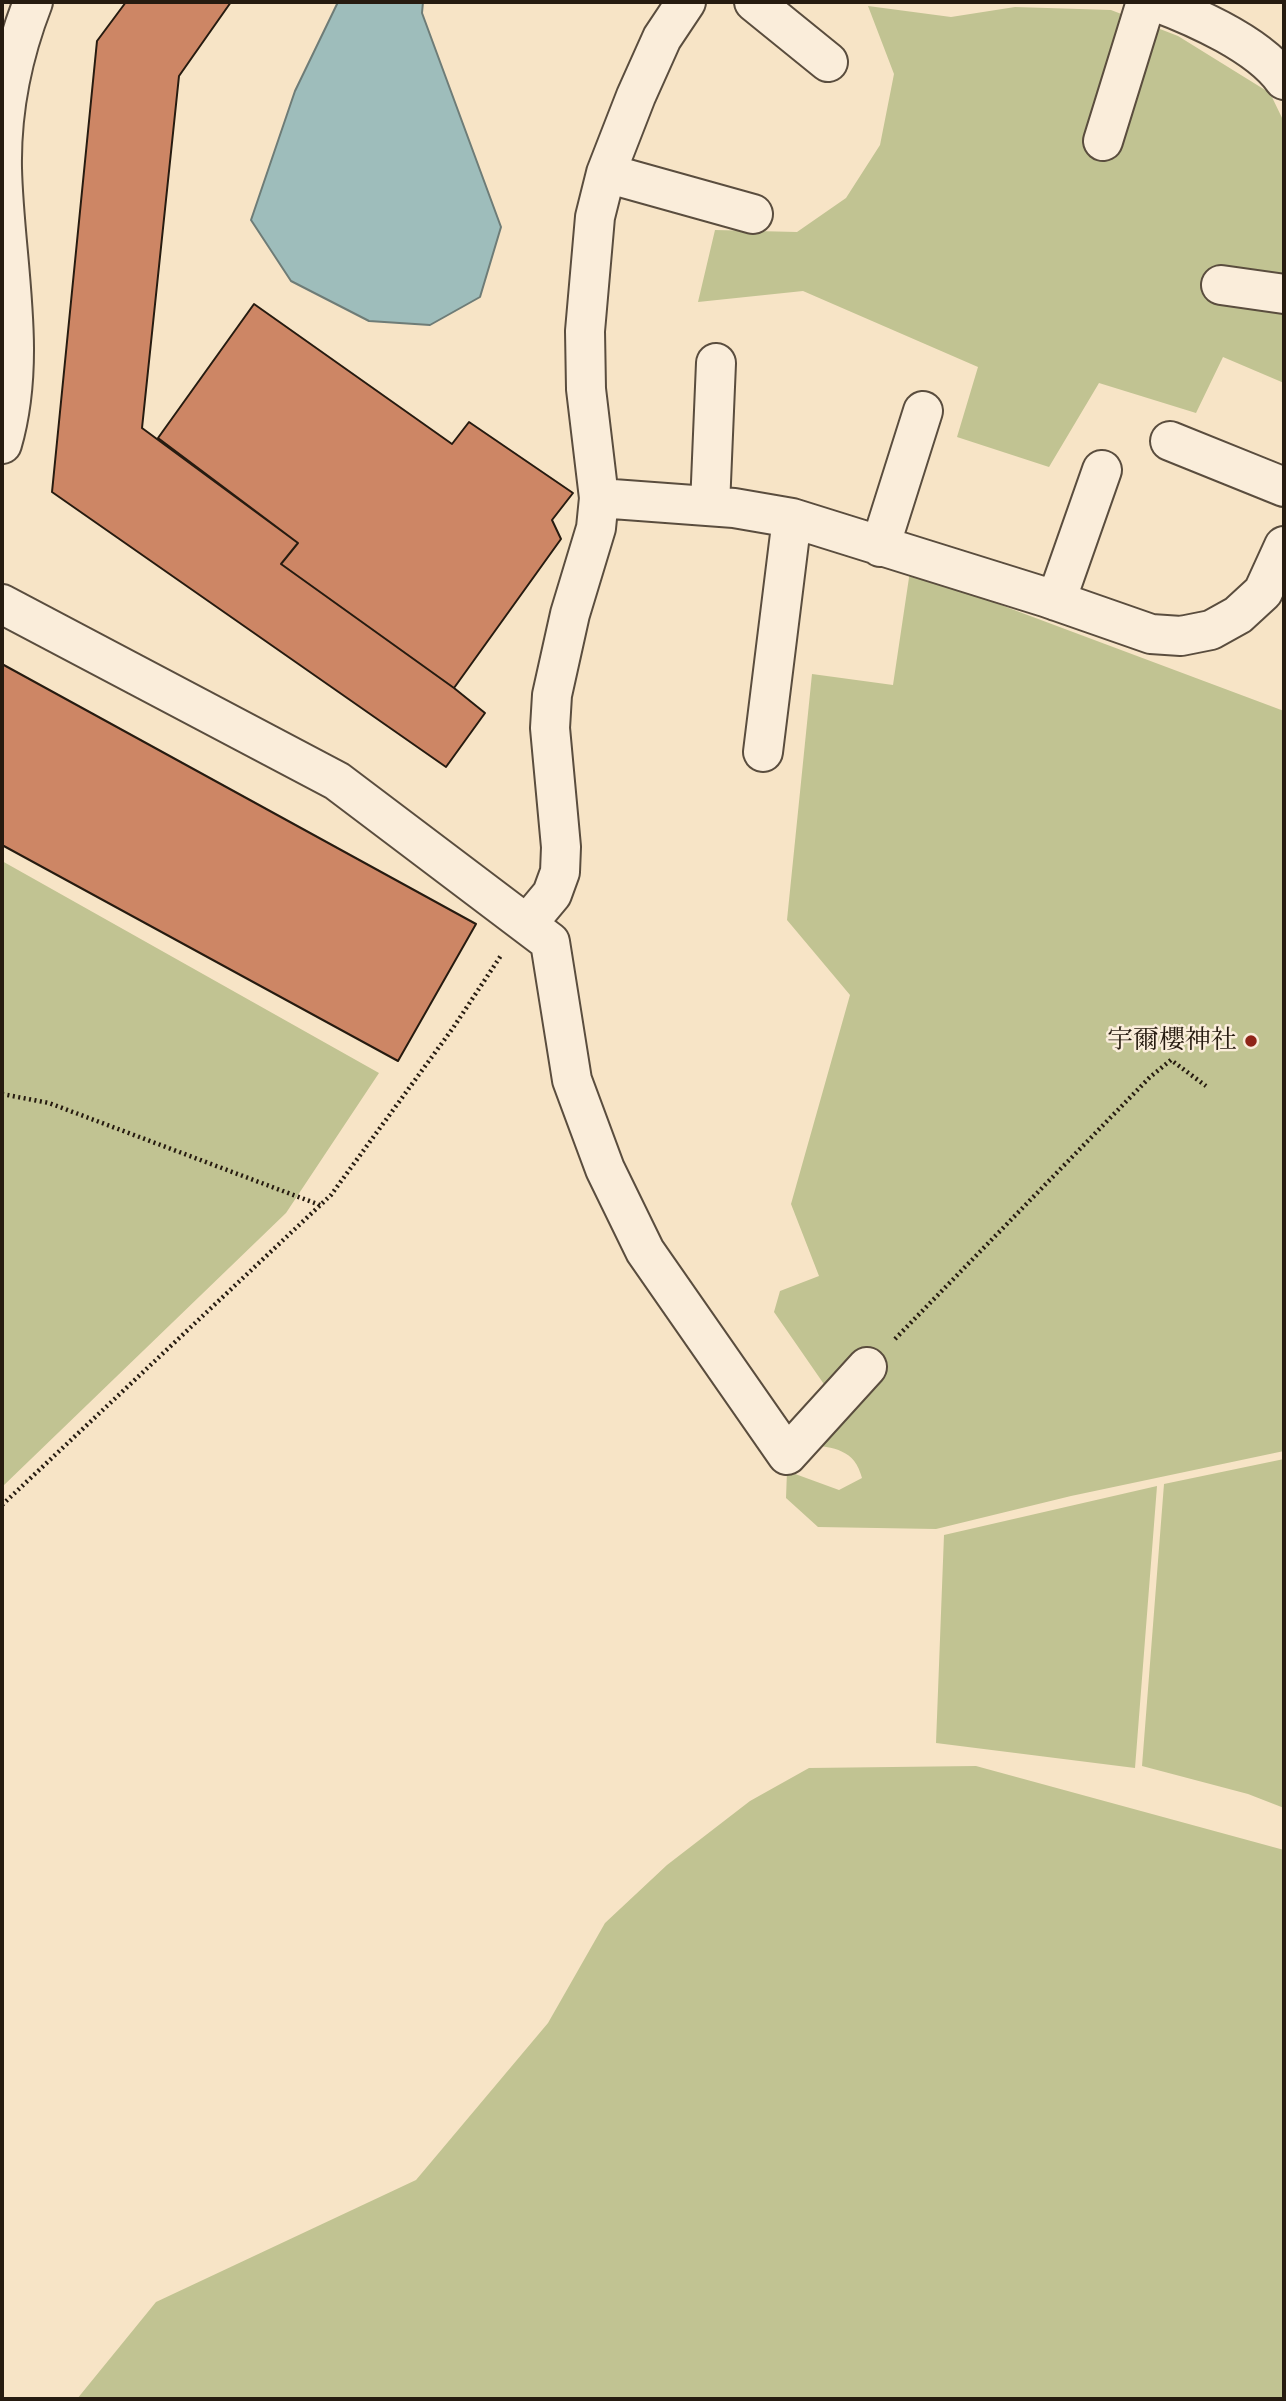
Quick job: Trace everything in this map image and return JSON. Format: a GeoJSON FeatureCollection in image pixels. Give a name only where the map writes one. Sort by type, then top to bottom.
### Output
{"type":"FeatureCollection","features":[{"type":"Feature","properties":{"kind":"street"},"geometry":{"type":"LineString","coordinates":[[2,444],[10,415],[14,382],[2,167],[5,111],[11,65],[33,2]]}},
{"type":"Feature","properties":{"kind":"street"},"geometry":{"type":"LineString","coordinates":[[754,2],[828,62]]}},
{"type":"Feature","properties":{"kind":"street"},"geometry":{"type":"LineString","coordinates":[[1103,141],[1146,2]]}},
{"type":"Feature","properties":{"kind":"street"},"geometry":{"type":"LineString","coordinates":[[1156,2],[1191,15],[1239,41],[1284,80]]}},
{"type":"Feature","properties":{"kind":"street"},"geometry":{"type":"LineString","coordinates":[[527,924],[552,894],[560,872],[561,847],[550,729],[552,695],[570,614],[596,528],[599,498],[586,388],[585,331],[595,217],[606,173],[674,6]]}},
{"type":"Feature","properties":{"kind":"street"},"geometry":{"type":"LineString","coordinates":[[606,173],[753,214]]}},
{"type":"Feature","properties":{"kind":"street"},"geometry":{"type":"LineString","coordinates":[[1221,285],[1284,294]]}},
{"type":"Feature","properties":{"kind":"street"},"geometry":{"type":"LineString","coordinates":[[710,506],[716,363]]}},
{"type":"Feature","properties":{"kind":"street"},"geometry":{"type":"LineString","coordinates":[[880,547],[923,411]]}},
{"type":"Feature","properties":{"kind":"street"},"geometry":{"type":"LineString","coordinates":[[1170,441],[1284,487]]}},
{"type":"Feature","properties":{"kind":"street"},"geometry":{"type":"LineString","coordinates":[[1056,601],[1102,470]]}},
{"type":"Feature","properties":{"kind":"street"},"geometry":{"type":"LineString","coordinates":[[599,498],[734,508],[792,519],[1056,601],[1150,634],[1181,636],[1210,630],[1274,600],[1284,546]]}},
{"type":"Feature","properties":{"kind":"street"},"geometry":{"type":"LineString","coordinates":[[763,752],[792,519]]}},
{"type":"Feature","properties":{"kind":"street"},"geometry":{"type":"LineString","coordinates":[[2,604],[337,781],[550,942],[572,1080],[606,1169],[645,1251],[787,1455],[867,1367]]}},
{"type":"Feature","properties":{"kind":"path"},"geometry":{"type":"LineString","coordinates":[[2,1506],[331,1195],[445,1040],[496,961],[527,924]]}},
{"type":"Feature","properties":{"kind":"path"},"geometry":{"type":"LineString","coordinates":[[867,1367],[1150,1077],[1171,1060],[1206,1086]]}},
{"type":"Feature","properties":{"kind":"path"},"geometry":{"type":"LineString","coordinates":[[2,1094],[49,1104],[320,1205]]}},
{"type":"Feature","properties":{"kind":"green space"},"geometry":{"type":"Polygon","coordinates":[[[868,6],[951,17],[1015,7],[1111,10],[1178,36],[1270,93],[1284,122],[1284,383],[1223,357],[1196,413],[1099,383],[1049,467],[957,437],[978,367],[803,291],[698,302],[715,230],[797,232],[846,198],[880,145],[894,74],[868,6]]]}},
{"type":"Feature","properties":{"kind":"green space"},"geometry":{"type":"Polygon","coordinates":[[[910,571],[1284,711],[1284,1451],[1071,1496],[936,1529],[818,1527],[786,1498],[787,1471],[839,1490],[862,1478],[859,1468],[849,1456],[835,1449],[808,1444],[828,1390],[774,1312],[780,1291],[819,1276],[791,1204],[850,995],[787,920],[812,674],[893,685],[910,571]]]}},
{"type":"Feature","properties":{"kind":"green space"},"geometry":{"type":"Polygon","coordinates":[[[2,861],[379,1073],[286,1213],[2,1487],[2,861]]]}},
{"type":"Feature","properties":{"kind":"green space"},"geometry":{"type":"Polygon","coordinates":[[[1284,1459],[1284,1808],[1248,1794],[1142,1766],[1164,1484],[1284,1459]]]}},
{"type":"Feature","properties":{"kind":"green space"},"geometry":{"type":"Polygon","coordinates":[[[1157,1486],[1135,1768],[936,1743],[944,1535],[1157,1486]]]}},
{"type":"Feature","properties":{"kind":"green space"},"geometry":{"type":"Polygon","coordinates":[[[976,1766],[1284,1850],[1284,2399],[77,2399],[156,2302],[416,2180],[548,2023],[605,1923],[667,1865],[750,1801],[809,1768],[976,1766]]]}},
{"type":"Feature","properties":{"kind":"water"},"geometry":{"type":"Polygon","coordinates":[[[338,2],[423,2],[422,13],[501,227],[480,297],[430,325],[369,321],[291,281],[251,220],[295,91],[338,2]]]}},
{"type":"Feature","properties":{"kind":"building"},"geometry":{"type":"Polygon","coordinates":[[[126,2],[231,2],[179,76],[142,428],[298,543],[281,564],[485,713],[446,767],[52,492],[97,41],[126,2]]]}},
{"type":"Feature","properties":{"kind":"building"},"geometry":{"type":"Polygon","coordinates":[[[254,304],[452,444],[469,422],[573,493],[552,520],[561,539],[454,688],[281,564],[298,543],[158,438],[254,304]]]}},
{"type":"Feature","properties":{"kind":"building"},"geometry":{"type":"Polygon","coordinates":[[[2,664],[476,924],[398,1061],[2,845],[2,664]]]}},
{"type":"Feature","properties":{"kind":"place","name":"宇爾櫻神社"},"geometry":{"type":"Point","coordinates":[1251,1041]}}]}
